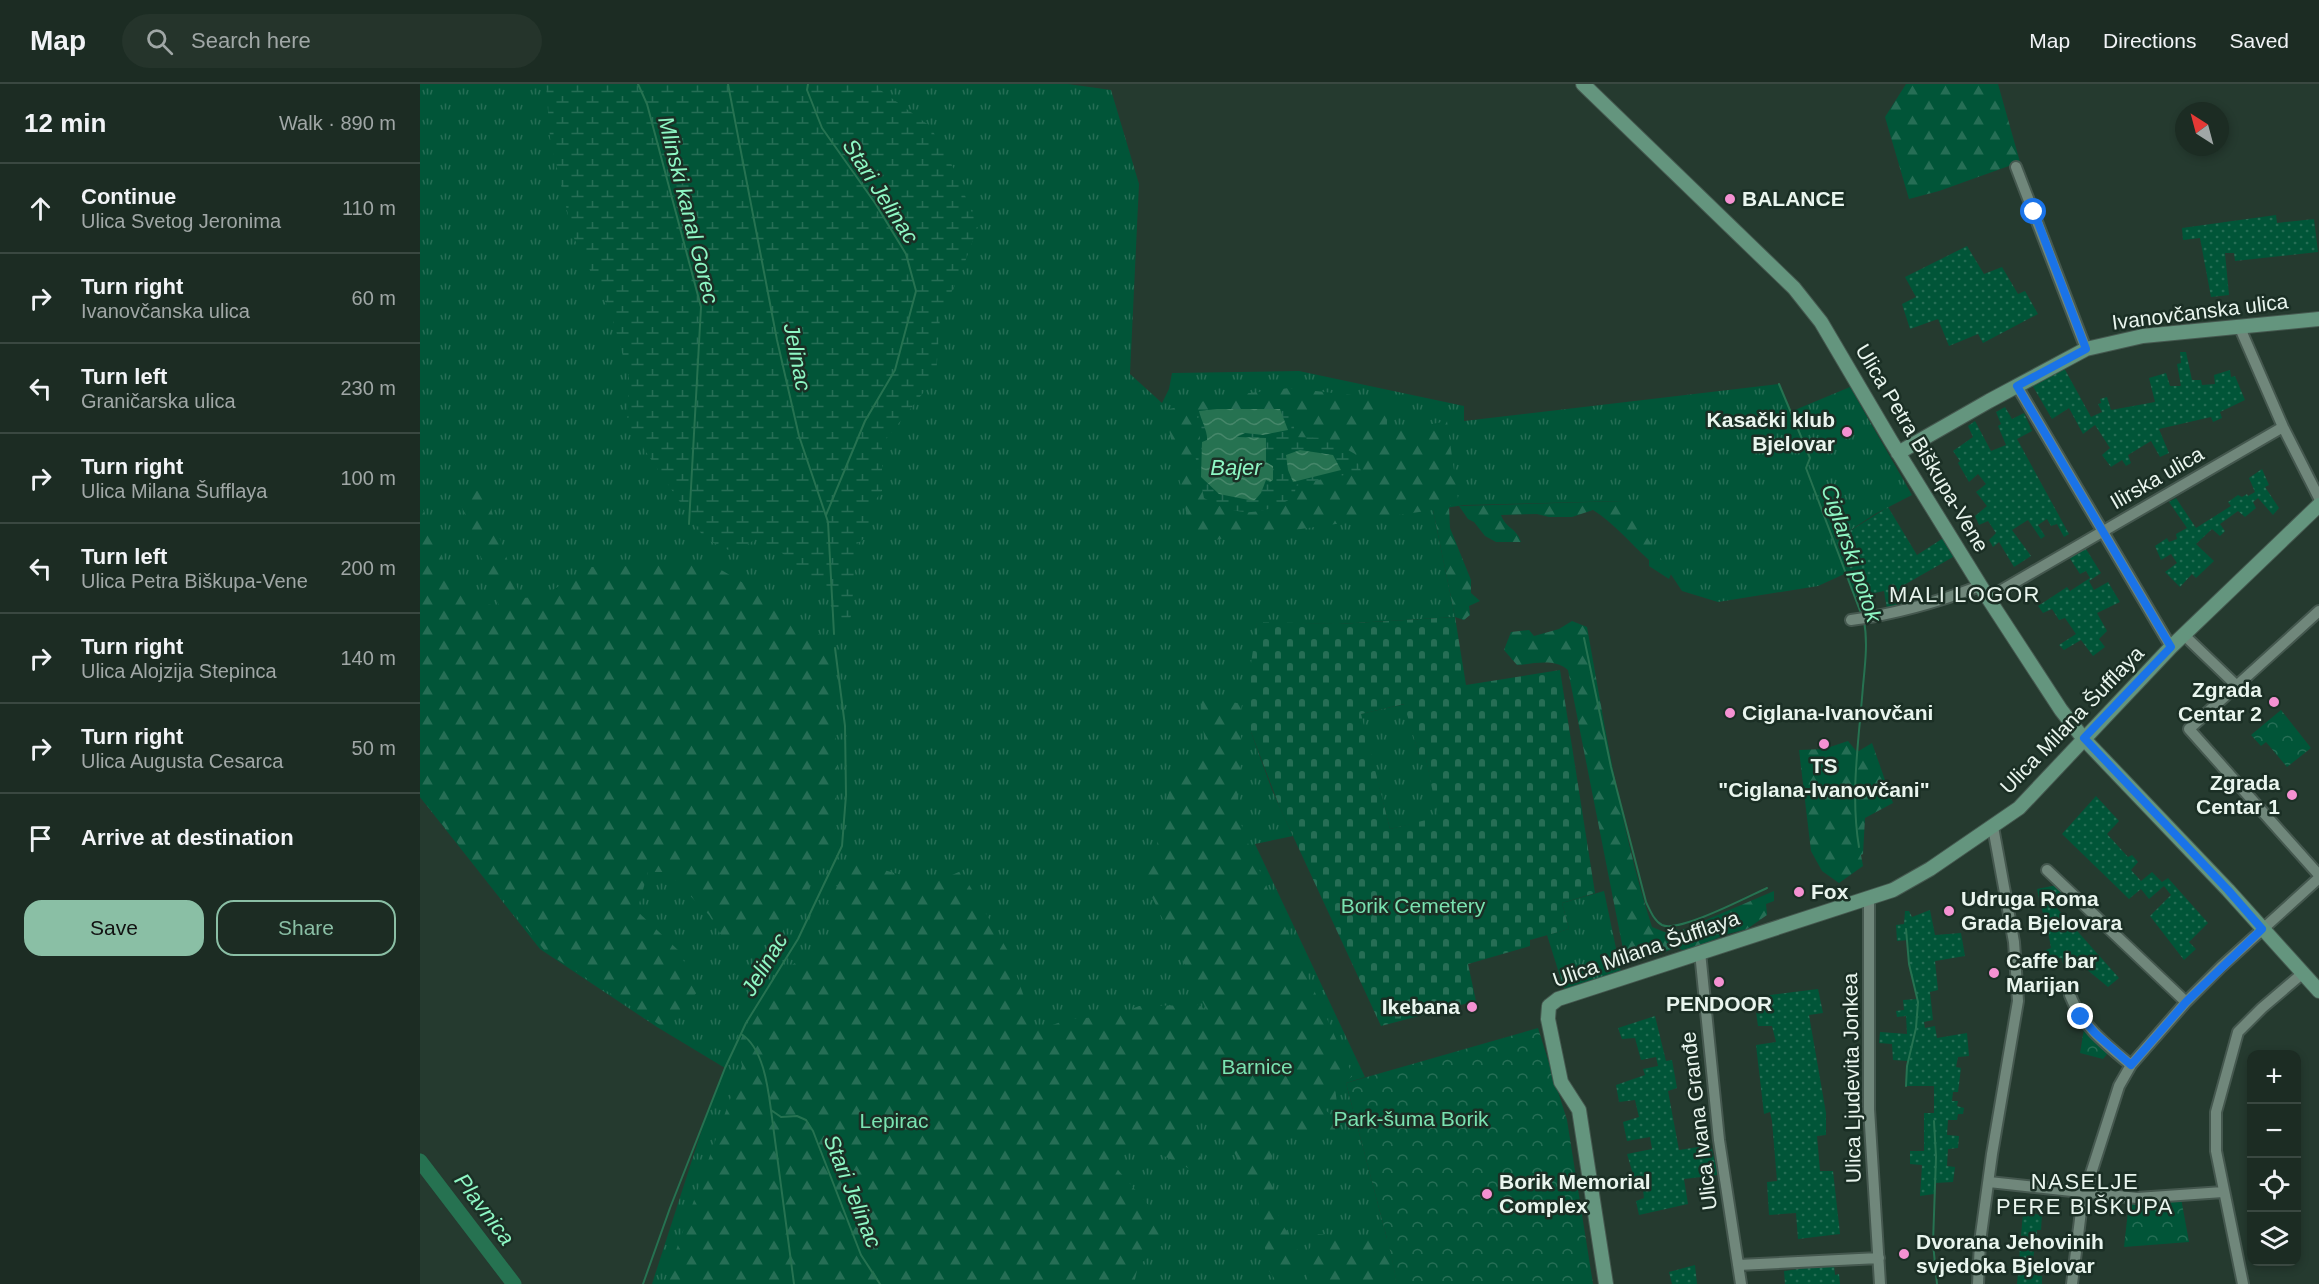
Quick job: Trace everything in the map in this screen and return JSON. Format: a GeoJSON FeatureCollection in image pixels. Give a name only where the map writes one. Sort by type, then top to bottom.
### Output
{"type":"FeatureCollection","features":[{"type":"Feature","properties":{"kind":"street","name":"Ulica Petra Biškupa-Vene"},"geometry":{"type":"LineString","coordinates":[[1582,84],[1794,288],[1821,321],[1898,453],[1980,586],[2061,710],[2084,738],[2228,890],[2319,991]]}},
{"type":"Feature","properties":{"kind":"street"},"geometry":{"type":"LineString","coordinates":[[2016,167],[2086,349]]}},
{"type":"Feature","properties":{"kind":"street","name":"Ivanovčanska ulica"},"geometry":{"type":"LineString","coordinates":[[1898,453],[2086,349],[2143,336],[2319,319]]}},
{"type":"Feature","properties":{"kind":"street"},"geometry":{"type":"LineString","coordinates":[[2240,327],[2283,427],[2319,498]]}},
{"type":"Feature","properties":{"kind":"street"},"geometry":{"type":"LineString","coordinates":[[2017,386],[2171,647]]}},
{"type":"Feature","properties":{"kind":"street","name":"Ilirska ulica"},"geometry":{"type":"LineString","coordinates":[[1988,598],[2283,427]]}},
{"type":"Feature","properties":{"kind":"street","name":"Ulica Milana Šufflaya"},"geometry":{"type":"LineString","coordinates":[[1606,1284],[1579,1110],[1561,1082],[1548,1019],[1549,1006],[1558,999],[1893,890],[1920,875],[2019,808],[2171,647],[2319,505]]}},
{"type":"Feature","properties":{"kind":"street"},"geometry":{"type":"LineString","coordinates":[[1851,620],[1888,615],[1929,605],[1980,586]]}},
{"type":"Feature","properties":{"kind":"street"},"geometry":{"type":"LineString","coordinates":[[2072,1284],[2085,1194],[2119,1086],[2131,1065],[2186,1002],[2319,876],[2189,729],[2319,611]]}},
{"type":"Feature","properties":{"kind":"street"},"geometry":{"type":"LineString","coordinates":[[2184,635],[2236,686]]}},
{"type":"Feature","properties":{"kind":"street"},"geometry":{"type":"LineString","coordinates":[[1978,1284],[1980,1242],[2018,1002],[2014,942],[1993,827]]}},
{"type":"Feature","properties":{"kind":"street"},"geometry":{"type":"LineString","coordinates":[[2047,870],[2186,1002]]}},
{"type":"Feature","properties":{"kind":"street","name":"Ulica Ljudevita Jonkea"},"geometry":{"type":"LineString","coordinates":[[1869,898],[1869,1109],[1880,1284]]}},
{"type":"Feature","properties":{"kind":"street","name":"Ulica Ivana Granđe"},"geometry":{"type":"LineString","coordinates":[[1700,952],[1719,1140],[1740,1284]]}},
{"type":"Feature","properties":{"kind":"street"},"geometry":{"type":"LineString","coordinates":[[2243,1284],[2216,1151],[2217,1112],[2238,1032],[2303,973]]}},
{"type":"Feature","properties":{"kind":"street"},"geometry":{"type":"LineString","coordinates":[[2070,995],[2078,1013],[2095,1033],[2131,1065]]}},
{"type":"Feature","properties":{"kind":"street"},"geometry":{"type":"LineString","coordinates":[[1989,1182],[2137,1198],[2223,1192]]}},
{"type":"Feature","properties":{"kind":"street"},"geometry":{"type":"LineString","coordinates":[[1738,1265],[1879,1258]]}},
{"type":"Feature","properties":{"kind":"green space","name":"Barnice"},"geometry":{"type":"Polygon","coordinates":[[[420,84],[1068,84],[1111,90],[1139,184],[1130,374],[1162,403],[1169,389],[1172,373],[1299,371],[1464,406],[1464,421],[1779,384],[1790,412],[1850,387],[1912,495],[1875,514],[1834,541],[1851,571],[1818,586],[1718,602],[1682,591],[1622,501],[1464,505],[1433,510],[1455,617],[1338,624],[1257,623],[1251,732],[1272,790],[1293,836],[1255,844],[1365,1077],[1346,1083],[1397,1284],[652,1284],[704,1123],[725,1068],[657,1027],[540,949],[420,797],[420,84]]]}},
{"type":"Feature","properties":{"kind":"green space"},"geometry":{"type":"Polygon","coordinates":[[[546,84],[878,84],[879,89],[930,126],[954,169],[978,227],[940,317],[936,377],[882,444],[882,491],[871,506],[871,533],[857,544],[851,616],[843,636],[827,596],[782,553],[757,538],[735,553],[705,539],[627,424],[629,377],[610,311],[573,236],[550,138],[546,84]]]}},
{"type":"Feature","properties":{"kind":"green space"},"geometry":{"type":"Polygon","coordinates":[[[1906,84],[1998,84],[2020,162],[1939,191],[1909,199],[1885,117],[1906,84]]]}},
{"type":"Feature","properties":{"kind":"green space"},"geometry":{"type":"Polygon","coordinates":[[[2276,215],[2277,223],[2314,219],[2318,252],[2235,261],[2234,253],[2225,253],[2229,295],[2211,297],[2200,238],[2183,240],[2182,228],[2276,215]]]}},
{"type":"Feature","properties":{"kind":"green space"},"geometry":{"type":"Polygon","coordinates":[[[1967,246],[1984,274],[2002,267],[2018,294],[2025,291],[2038,314],[1983,343],[1978,334],[1949,346],[1938,319],[1910,329],[1902,304],[1916,297],[1905,277],[1967,246]]]}},
{"type":"Feature","properties":{"kind":"green space"},"geometry":{"type":"Polygon","coordinates":[[[2180,352],[2186,352],[2192,380],[2201,380],[2202,385],[2215,384],[2214,375],[2230,370],[2231,377],[2235,376],[2245,400],[2220,412],[2222,418],[2213,422],[2211,417],[2159,429],[2169,453],[2160,457],[2151,441],[2128,455],[2131,463],[2126,466],[2122,460],[2111,467],[2102,455],[2110,448],[2095,425],[2083,434],[2069,408],[2052,419],[2031,383],[2063,366],[2091,417],[2102,412],[2098,404],[2101,403],[2100,399],[2107,397],[2111,410],[2155,402],[2149,378],[2166,373],[2170,386],[2181,386],[2177,364],[2181,363],[2180,352]]]}},
{"type":"Feature","properties":{"kind":"green space"},"geometry":{"type":"Polygon","coordinates":[[[1289,388],[1387,399],[1387,433],[1447,421],[1459,506],[1449,506],[1450,528],[1471,580],[1471,593],[1480,601],[1469,606],[1470,615],[1464,620],[1455,617],[1433,510],[1273,533],[1247,534],[1204,542],[1187,516],[1165,410],[1226,396],[1289,388]]]}},
{"type":"Feature","properties":{"kind":"green space"},"geometry":{"type":"Polygon","coordinates":[[[2005,407],[2012,419],[2024,413],[2032,431],[2017,439],[2069,534],[2064,537],[2057,524],[2051,526],[2047,519],[2038,525],[2045,536],[2041,539],[2028,520],[2012,530],[2031,556],[2014,567],[1999,542],[1993,547],[1989,540],[1996,533],[1988,521],[1979,525],[1975,516],[1987,506],[1976,492],[1986,484],[1978,474],[1969,482],[1953,451],[1973,437],[1968,426],[1975,421],[1991,451],[2006,445],[1998,426],[2001,424],[1996,412],[2005,407]]]}},
{"type":"Feature","properties":{"kind":"green space"},"geometry":{"type":"Polygon","coordinates":[[[1217,409],[1294,411],[1294,437],[1327,438],[1355,454],[1362,474],[1334,476],[1296,486],[1294,497],[1282,504],[1260,511],[1227,509],[1204,498],[1195,455],[1200,438],[1197,417],[1199,411],[1217,409]]]}},
{"type":"Feature","properties":{"kind":"green space"},"geometry":{"type":"Polygon","coordinates":[[[2262,469],[2269,485],[2265,487],[2279,508],[2273,515],[2258,498],[2253,502],[2256,508],[2245,517],[2238,511],[2220,524],[2225,531],[2220,536],[2212,529],[2196,544],[2214,561],[2196,578],[2192,574],[2180,587],[2165,572],[2177,563],[2171,554],[2161,560],[2155,546],[2167,538],[2169,542],[2177,539],[2176,534],[2187,528],[2169,502],[2176,498],[2196,528],[2231,506],[2228,502],[2238,495],[2242,497],[2247,494],[2248,496],[2255,492],[2249,478],[2262,469]]]}},
{"type":"Feature","properties":{"kind":"green space"},"geometry":{"type":"Polygon","coordinates":[[[474,491],[487,491],[496,528],[521,598],[541,597],[591,567],[711,564],[769,598],[794,624],[830,639],[837,762],[836,826],[825,861],[774,945],[721,935],[709,915],[667,872],[648,872],[637,911],[679,951],[698,991],[666,1029],[546,952],[420,797],[420,749],[433,742],[420,726],[420,502],[444,564],[477,603],[499,606],[459,499],[474,491]]]}},
{"type":"Feature","properties":{"kind":"green space"},"geometry":{"type":"Polygon","coordinates":[[[1623,501],[1671,574],[1669,579],[1649,566],[1649,560],[1615,527],[1593,510],[1572,517],[1549,517],[1537,514],[1501,515],[1521,542],[1496,542],[1485,536],[1459,506],[1623,501]]]}},
{"type":"Feature","properties":{"kind":"green space"},"geometry":{"type":"Polygon","coordinates":[[[1888,507],[1917,555],[1948,535],[1960,553],[1904,585],[1909,610],[1888,615],[1884,591],[1856,597],[1845,574],[1851,571],[1834,541],[1888,507]]]}},
{"type":"Feature","properties":{"kind":"green space"},"geometry":{"type":"Polygon","coordinates":[[[2086,549],[2101,573],[2089,581],[2094,590],[2108,582],[2120,602],[2097,613],[2107,631],[2099,639],[2105,647],[2093,656],[2081,640],[2064,650],[2059,645],[2076,634],[2065,618],[2059,620],[2052,609],[2043,613],[2038,606],[2067,587],[2070,591],[2090,578],[2086,571],[2080,574],[2069,557],[2086,549]]]}},
{"type":"Feature","properties":{"kind":"green space","name":"Borik Cemetery"},"geometry":{"type":"Polygon","coordinates":[[[1455,617],[1466,685],[1560,670],[1595,893],[1562,903],[1569,929],[1530,940],[1530,946],[1468,964],[1476,1001],[1381,1026],[1280,808],[1251,732],[1245,705],[1257,622],[1338,624],[1455,617]],[[1404,704],[1361,714],[1390,829],[1438,817],[1425,755],[1419,755],[1404,704]]]}},
{"type":"Feature","properties":{"kind":"green space"},"geometry":{"type":"Polygon","coordinates":[[[1572,621],[1587,627],[1607,740],[1631,853],[1652,927],[1667,933],[1674,928],[1680,931],[1774,891],[1774,901],[1766,904],[1767,915],[1747,929],[1724,935],[1686,952],[1677,947],[1655,956],[1645,945],[1624,954],[1568,670],[1550,663],[1517,665],[1504,650],[1511,632],[1529,630],[1534,636],[1559,629],[1572,621]]]}},
{"type":"Feature","properties":{"kind":"green space","name":"Lepirac"},"geometry":{"type":"Polygon","coordinates":[[[1201,696],[1242,704],[1238,727],[1245,750],[1241,759],[1236,810],[1252,854],[1353,1076],[1335,1088],[1337,1103],[1322,1100],[1321,1106],[1331,1115],[1336,1132],[1293,1131],[1274,1140],[1270,1173],[1280,1221],[1296,1245],[1302,1266],[1289,1284],[1278,1284],[1268,1269],[1258,1200],[1225,1134],[1199,1117],[1193,1133],[1201,1158],[1194,1171],[1154,1151],[1132,1146],[1113,1164],[1174,1235],[1138,1266],[1134,1284],[664,1284],[742,1066],[738,1046],[749,1020],[792,965],[833,935],[821,919],[850,860],[932,884],[961,871],[1008,951],[1036,1031],[1069,1019],[1115,1016],[1139,1006],[1199,1005],[1207,1011],[1137,866],[1157,848],[1159,820],[1172,784],[1205,751],[1201,696]]]}},
{"type":"Feature","properties":{"kind":"green space"},"geometry":{"type":"Polygon","coordinates":[[[1405,704],[1419,755],[1425,754],[1439,818],[1390,829],[1360,714],[1405,704]]]}},
{"type":"Feature","properties":{"kind":"green space"},"geometry":{"type":"Polygon","coordinates":[[[2281,710],[2311,748],[2287,767],[2266,742],[2261,746],[2251,735],[2281,710]]]}},
{"type":"Feature","properties":{"kind":"green space"},"geometry":{"type":"Polygon","coordinates":[[[1848,741],[1857,752],[1872,743],[1893,803],[1865,818],[1863,854],[1861,855],[1863,866],[1839,883],[1822,871],[1811,851],[1799,750],[1824,749],[1848,741]]]}},
{"type":"Feature","properties":{"kind":"green space"},"geometry":{"type":"Polygon","coordinates":[[[2096,796],[2119,821],[2107,834],[2128,857],[2132,855],[2138,862],[2131,870],[2141,881],[2152,872],[2162,882],[2168,878],[2208,923],[2189,942],[2196,949],[2184,960],[2150,916],[2171,895],[2164,886],[2149,899],[2141,889],[2129,899],[2062,834],[2096,796]]]}},
{"type":"Feature","properties":{"kind":"green space"},"geometry":{"type":"Polygon","coordinates":[[[2062,884],[2070,892],[2055,906],[2119,978],[2108,987],[2085,968],[2070,969],[2070,963],[2063,964],[2062,958],[2043,960],[2046,950],[2051,948],[2037,889],[2062,884]]]}},
{"type":"Feature","properties":{"kind":"green space"},"geometry":{"type":"Polygon","coordinates":[[[1604,891],[1621,972],[1564,989],[1547,935],[1569,929],[1562,903],[1604,891]]]}},
{"type":"Feature","properties":{"kind":"green space"},"geometry":{"type":"Polygon","coordinates":[[[1930,910],[1935,935],[1961,933],[1965,956],[1935,961],[1938,990],[1930,992],[1933,1020],[1924,1022],[1925,1028],[1935,1026],[1937,1038],[1967,1033],[1969,1056],[1958,1057],[1956,1067],[1961,1068],[1958,1092],[1953,1092],[1952,1101],[1958,1101],[1957,1106],[1964,1108],[1963,1114],[1958,1114],[1957,1120],[1948,1120],[1947,1135],[1959,1136],[1958,1148],[1948,1149],[1947,1166],[1955,1167],[1953,1182],[1935,1183],[1934,1194],[1920,1196],[1922,1165],[1910,1164],[1910,1151],[1924,1151],[1924,1113],[1934,1113],[1934,1086],[1906,1086],[1908,1061],[1893,1060],[1892,1044],[1879,1043],[1880,1032],[1907,1034],[1906,1016],[1897,1017],[1896,1011],[1904,1010],[1903,1000],[1917,999],[1909,964],[1908,940],[1897,941],[1896,925],[1904,924],[1905,911],[1909,911],[1912,917],[1930,910]]]}},
{"type":"Feature","properties":{"kind":"green space"},"geometry":{"type":"Polygon","coordinates":[[[1818,989],[1823,1013],[1809,1015],[1826,1113],[1826,1135],[1817,1136],[1820,1171],[1833,1171],[1840,1234],[1798,1239],[1796,1213],[1769,1215],[1767,1182],[1777,1181],[1772,1121],[1770,1112],[1764,1114],[1756,1045],[1776,1042],[1772,1026],[1758,1026],[1754,997],[1818,989]]]}},
{"type":"Feature","properties":{"kind":"green space"},"geometry":{"type":"Polygon","coordinates":[[[1655,1016],[1666,1061],[1672,1060],[1677,1088],[1668,1091],[1679,1150],[1711,1145],[1718,1175],[1684,1179],[1688,1204],[1639,1215],[1636,1201],[1644,1198],[1642,1181],[1635,1181],[1627,1154],[1652,1149],[1650,1137],[1627,1141],[1623,1122],[1639,1117],[1635,1100],[1619,1102],[1616,1085],[1645,1075],[1643,1069],[1658,1066],[1656,1057],[1641,1060],[1635,1038],[1622,1039],[1618,1028],[1655,1016]]]}},
{"type":"Feature","properties":{"kind":"green space","name":"Park-šuma Borik"},"geometry":{"type":"Polygon","coordinates":[[[1538,1028],[1567,1120],[1593,1284],[1397,1284],[1346,1083],[1538,1028]]]}},
{"type":"Feature","properties":{"kind":"green space"},"geometry":{"type":"Polygon","coordinates":[[[2084,1029],[2108,1053],[2103,1059],[2080,1053],[2084,1029]]]}},
{"type":"Feature","properties":{"kind":"green space"},"geometry":{"type":"Polygon","coordinates":[[[2181,1198],[2189,1242],[2124,1247],[2129,1202],[2181,1198]]]}},
{"type":"Feature","properties":{"kind":"green space"},"geometry":{"type":"Polygon","coordinates":[[[2023,1212],[2042,1215],[2041,1230],[2037,1230],[2031,1274],[2042,1276],[2042,1284],[2017,1284],[2023,1212]]]}},
{"type":"Feature","properties":{"kind":"green space"},"geometry":{"type":"Polygon","coordinates":[[[1318,1234],[1388,1239],[1397,1284],[1308,1284],[1307,1253],[1318,1234]]]}},
{"type":"Feature","properties":{"kind":"green space"},"geometry":{"type":"Polygon","coordinates":[[[1834,1264],[1835,1275],[1839,1274],[1840,1284],[1785,1284],[1784,1271],[1834,1264]]]}},
{"type":"Feature","properties":{"kind":"green space"},"geometry":{"type":"Polygon","coordinates":[[[1695,1265],[1697,1284],[1672,1284],[1669,1272],[1695,1265]]]}},
{"type":"Feature","properties":{"kind":"water","name":"Bajer"},"geometry":{"type":"Polygon","coordinates":[[[1280,409],[1288,430],[1263,435],[1245,433],[1237,437],[1266,438],[1266,462],[1273,466],[1273,480],[1270,482],[1266,480],[1261,493],[1254,501],[1219,494],[1201,477],[1202,442],[1207,440],[1207,437],[1199,411],[1280,409]]]}},
{"type":"Feature","properties":{"kind":"water"},"geometry":{"type":"Polygon","coordinates":[[[1300,450],[1333,455],[1341,470],[1293,482],[1288,470],[1286,455],[1300,450]]]}},
{"type":"Feature","properties":{"kind":"waterway","name":"Mlinski kanal Gorec"},"geometry":{"type":"LineString","coordinates":[[638,84],[647,104],[701,307],[689,524]]}},
{"type":"Feature","properties":{"kind":"waterway","name":"Jelinac"},"geometry":{"type":"LineString","coordinates":[[728,84],[777,340],[799,436],[828,522],[834,634]]}},
{"type":"Feature","properties":{"kind":"waterway","name":"Stari Jelinac"},"geometry":{"type":"LineString","coordinates":[[808,84],[807,90],[822,128],[875,203],[906,254],[916,291],[895,370],[865,421],[826,515]]}},
{"type":"Feature","properties":{"kind":"waterway","name":"Ciglarski potok"},"geometry":{"type":"LineString","coordinates":[[1779,384],[1810,458],[1806,468],[1862,616]]}},
{"type":"Feature","properties":{"kind":"waterway","name":"Ciglarski potok"},"geometry":{"type":"LineString","coordinates":[[1859,847],[1855,787],[1866,654],[1864,621]]}},
{"type":"Feature","properties":{"kind":"waterway"},"geometry":{"type":"LineString","coordinates":[[1584,638],[1611,767],[1646,902],[1654,918],[1662,925],[1683,924],[1767,888]]}},
{"type":"Feature","properties":{"kind":"waterway","name":"Jelinac"},"geometry":{"type":"LineString","coordinates":[[643,1284],[725,1068],[746,1023],[798,939],[842,846],[846,795],[845,726],[835,648]]}},
{"type":"Feature","properties":{"kind":"waterway","name":"Ciglarski potok"},"geometry":{"type":"LineString","coordinates":[[1906,929],[1909,964],[1918,1002],[1916,1028],[1907,1066],[1906,1086]]}},
{"type":"Feature","properties":{"kind":"waterway","name":"Stari Jelinac"},"geometry":{"type":"LineString","coordinates":[[741,1034],[755,1048],[763,1068],[771,1110],[781,1117],[797,1116],[806,1120],[813,1131],[861,1255],[880,1284]]}},
{"type":"Feature","properties":{"kind":"waterway"},"geometry":{"type":"LineString","coordinates":[[771,1110],[794,1284]]}},
{"type":"Feature","properties":{"kind":"waterway","name":"Ciglarski potok"},"geometry":{"type":"LineString","coordinates":[[1934,1121],[1936,1157],[1933,1243],[1937,1284]]}},
{"type":"Feature","properties":{"kind":"waterway","name":"Plavnica"},"geometry":{"type":"LineString","coordinates":[[420,1161],[514,1284]]}},
{"type":"Feature","properties":{"kind":"place","name":"BALANCE"},"geometry":{"type":"Point","coordinates":[1730,199]}},
{"type":"Feature","properties":{"kind":"place","name":"Kasački klub Bjelovar"},"geometry":{"type":"Point","coordinates":[1847,432]}},
{"type":"Feature","properties":{"kind":"place","name":"Zgrada Centar 2"},"geometry":{"type":"Point","coordinates":[2274,702]}},
{"type":"Feature","properties":{"kind":"place","name":"Ciglana-Ivanovčani"},"geometry":{"type":"Point","coordinates":[1730,713]}},
{"type":"Feature","properties":{"kind":"place","name":"TS \"Ciglana-Ivanovčani\""},"geometry":{"type":"Point","coordinates":[1824,744]}},
{"type":"Feature","properties":{"kind":"place","name":"Zgrada Centar 1"},"geometry":{"type":"Point","coordinates":[2292,795]}},
{"type":"Feature","properties":{"kind":"place","name":"Fox"},"geometry":{"type":"Point","coordinates":[1799,892]}},
{"type":"Feature","properties":{"kind":"place","name":"Udruga Roma Grada Bjelovara"},"geometry":{"type":"Point","coordinates":[1949,911]}},
{"type":"Feature","properties":{"kind":"place","name":"Caffe bar Marijan"},"geometry":{"type":"Point","coordinates":[1994,973]}},
{"type":"Feature","properties":{"kind":"place","name":"PENDOOR"},"geometry":{"type":"Point","coordinates":[1719,982]}},
{"type":"Feature","properties":{"kind":"place","name":"Ikebana"},"geometry":{"type":"Point","coordinates":[1472,1007]}},
{"type":"Feature","properties":{"kind":"place","name":"Borik Memorial Complex"},"geometry":{"type":"Point","coordinates":[1487,1194]}},
{"type":"Feature","properties":{"kind":"place","name":"Dvorana Jehovinih svjedoka Bjelovar"},"geometry":{"type":"Point","coordinates":[1904,1254]}},
{"type":"Feature","properties":{"kind":"district","name":"MALI LOGOR"},"geometry":{"type":"Point","coordinates":[1965,594]}},
{"type":"Feature","properties":{"kind":"district","name":"NASELJE PERE BIŠKUPA"},"geometry":{"type":"Point","coordinates":[2085,1194]}},
{"type":"Feature","properties":{"kind":"route"},"geometry":{"type":"LineString","coordinates":[[2034,212],[2086,349],[2017,386],[2171,647],[2084,738],[2262,929],[2186,1002],[2131,1065],[2109,1047],[2081,1017]]}}]}
